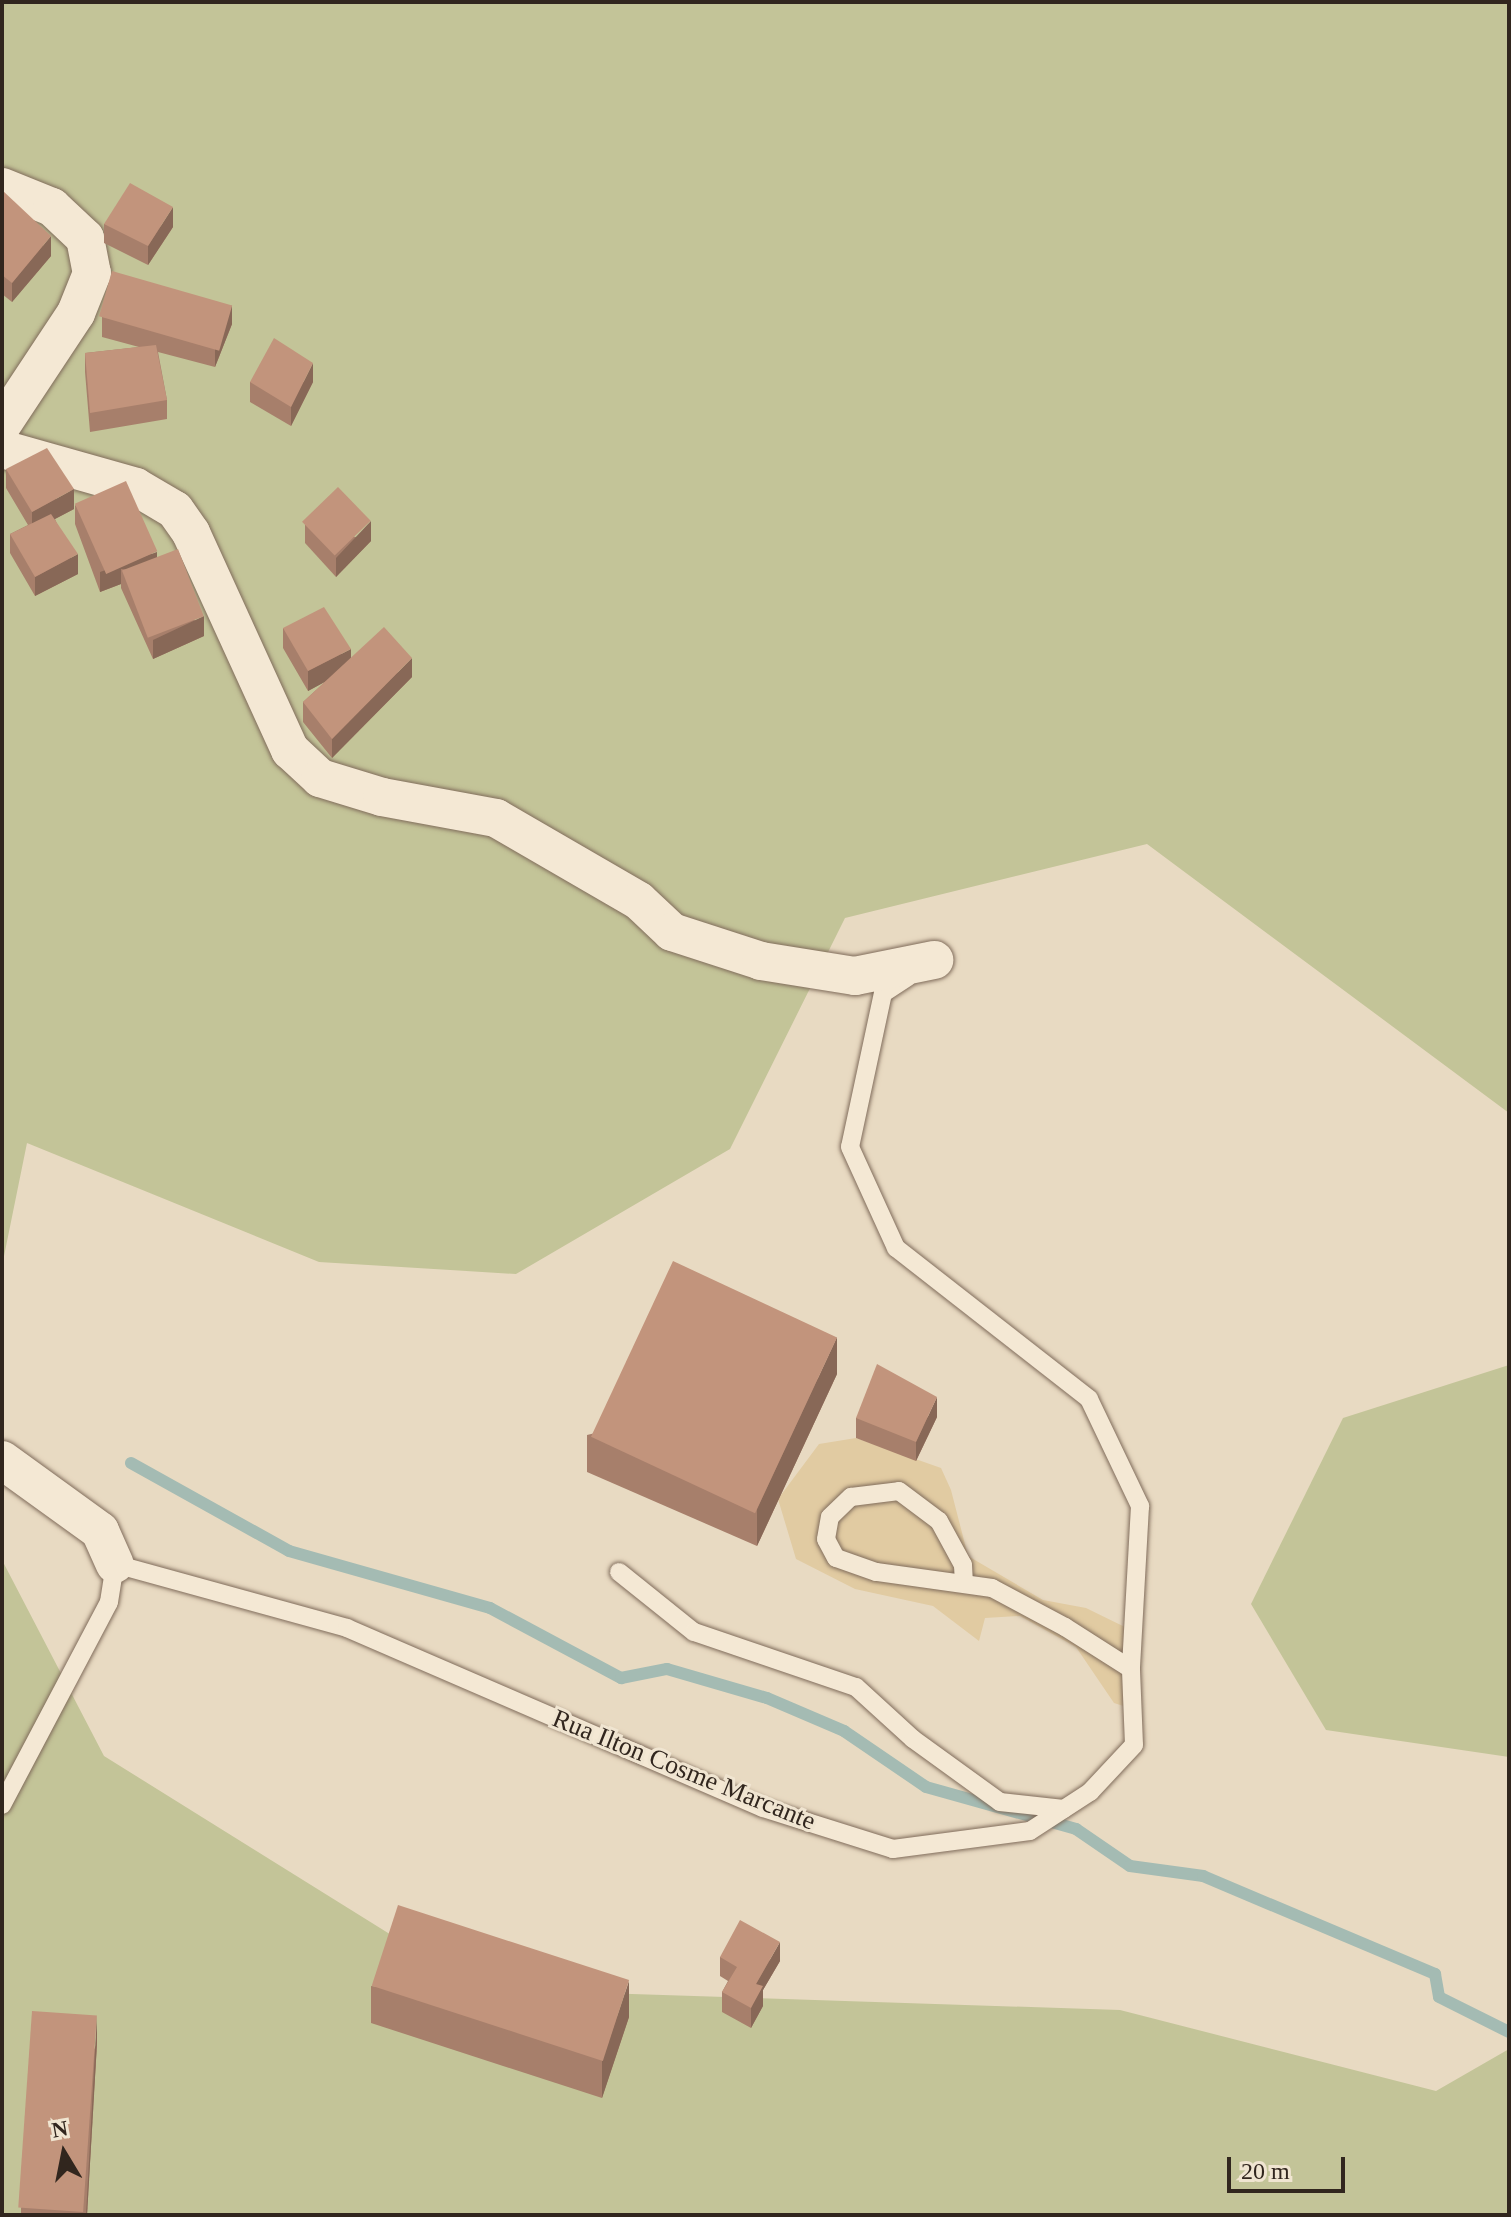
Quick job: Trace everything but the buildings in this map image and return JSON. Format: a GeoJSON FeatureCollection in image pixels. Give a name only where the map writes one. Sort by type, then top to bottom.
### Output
{"type":"FeatureCollection","features":[{"type":"Feature","properties":{"kind":"street"},"geometry":{"type":"LineString","coordinates":[[2,187],[52,207],[85,238],[92,273],[76,313],[2,425]]}},
{"type":"Feature","properties":{"kind":"street"},"geometry":{"type":"LineString","coordinates":[[2,449],[136,487],[175,510],[191,533],[290,750],[320,778],[382,797],[496,818],[639,901],[672,932],[761,961],[855,976],[934,960]]}},
{"type":"Feature","properties":{"kind":"street"},"geometry":{"type":"LineString","coordinates":[[2,1460],[100,1531],[115,1564]]}},
{"type":"Feature","properties":{"kind":"lane","name":"Rua Ilton Cosme Marcante"},"geometry":{"type":"LineString","coordinates":[[115,1564],[347,1628],[763,1808],[893,1849],[1030,1831],[1090,1792],[1134,1745],[1131,1669],[1140,1506],[1089,1399],[896,1248],[850,1147],[883,993],[934,960]]}},
{"type":"Feature","properties":{"kind":"lane"},"geometry":{"type":"LineString","coordinates":[[964,1583],[963,1565],[939,1521],[899,1491],[851,1497],[830,1517],[826,1539],[836,1558],[876,1572],[992,1588],[1065,1627],[1131,1669]]}},
{"type":"Feature","properties":{"kind":"lane"},"geometry":{"type":"LineString","coordinates":[[2,1805],[109,1602],[115,1564]]}},
{"type":"Feature","properties":{"kind":"lane"},"geometry":{"type":"LineString","coordinates":[[619,1572],[694,1632],[856,1687],[913,1739],[1000,1802],[1064,1809]]}},
{"type":"Feature","properties":{"kind":"green space"},"geometry":{"type":"Polygon","coordinates":[[[2,2],[1509,2],[1509,1113],[1147,844],[845,918],[730,1149],[516,1274],[319,1262],[27,1143],[2,1266],[2,2]]]}},
{"type":"Feature","properties":{"kind":"green space"},"geometry":{"type":"Polygon","coordinates":[[[1509,1365],[1509,1757],[1326,1730],[1251,1604],[1343,1418],[1509,1365]]]}},
{"type":"Feature","properties":{"kind":"green space"},"geometry":{"type":"Polygon","coordinates":[[[2,1560],[104,1756],[478,1989],[1120,2010],[1436,2091],[1509,2049],[1509,2215],[2,2215],[2,1560]]]}},
{"type":"Feature","properties":{"kind":"sand"},"geometry":{"type":"Polygon","coordinates":[[[856,1438],[941,1468],[951,1490],[968,1556],[1043,1600],[1086,1608],[1133,1631],[1133,1709],[1114,1703],[1076,1647],[1020,1616],[985,1618],[979,1641],[933,1606],[855,1589],[796,1559],[778,1499],[819,1444],[856,1438]]]}},
{"type":"Feature","properties":{"kind":"waterway"},"geometry":{"type":"LineString","coordinates":[[131,1463],[289,1551],[490,1608],[621,1678],[667,1669],[767,1698],[844,1731],[926,1787],[1076,1829],[1130,1866],[1203,1876],[1435,1974],[1439,1997],[1509,2032]]}}]}
